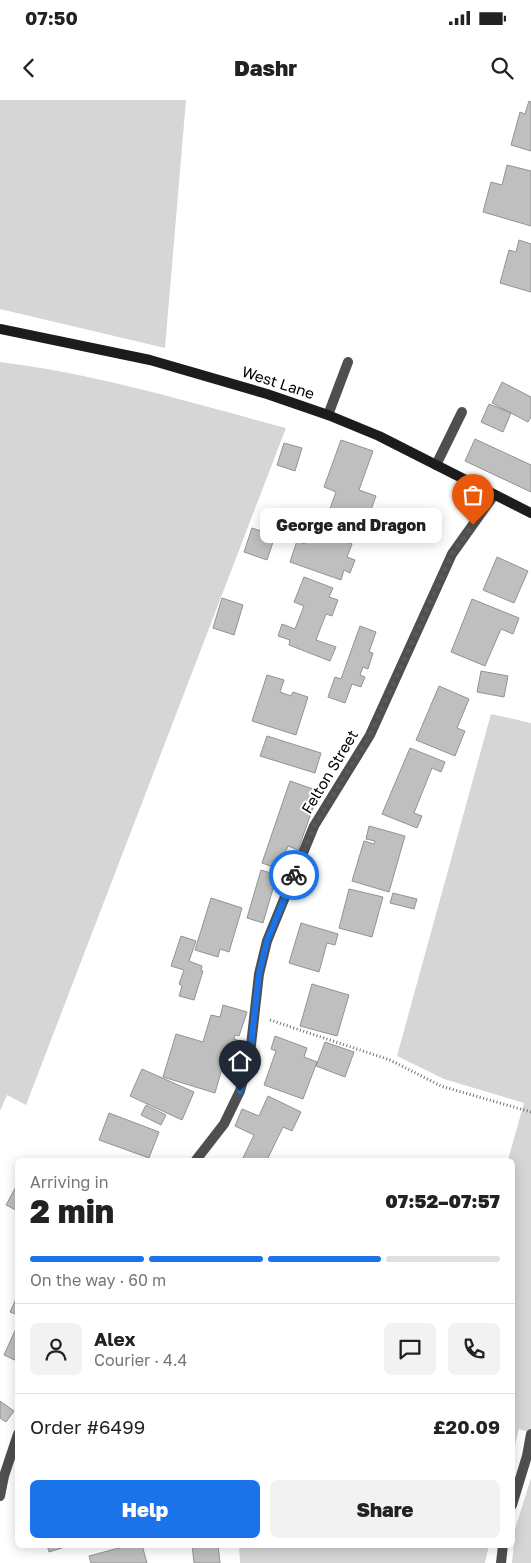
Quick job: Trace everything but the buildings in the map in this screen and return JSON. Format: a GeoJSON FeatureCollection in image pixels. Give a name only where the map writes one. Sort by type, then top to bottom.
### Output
{"type":"FeatureCollection","features":[{"type":"Feature","properties":{"kind":"street","name":"West Lane"},"geometry":{"type":"LineString","coordinates":[[0,329],[150,360],[267,394],[328,415],[380,436],[531,513]]}},
{"type":"Feature","properties":{"kind":"street"},"geometry":{"type":"LineString","coordinates":[[328,415],[348,362]]}},
{"type":"Feature","properties":{"kind":"street"},"geometry":{"type":"LineString","coordinates":[[436,465],[462,412]]}},
{"type":"Feature","properties":{"kind":"street","name":"Felton Street"},"geometry":{"type":"LineString","coordinates":[[198,1158],[224,1124],[240,1091],[250,1054],[259,974],[267,941],[314,826],[370,735],[452,554],[494,495]]}},
{"type":"Feature","properties":{"kind":"street"},"geometry":{"type":"LineString","coordinates":[[515,1495],[527,1456],[531,1434]]}},
{"type":"Feature","properties":{"kind":"street"},"geometry":{"type":"LineString","coordinates":[[0,1496],[2,1477],[15,1442]]}},
{"type":"Feature","properties":{"kind":"street"},"geometry":{"type":"LineString","coordinates":[[501,1563],[503,1548]]}},
{"type":"Feature","properties":{"kind":"path"},"geometry":{"type":"LineString","coordinates":[[254,1015],[390,1060],[441,1086],[531,1112]]}},
{"type":"Feature","properties":{"kind":"shaded area"},"geometry":{"type":"Polygon","coordinates":[[[0,100],[186,100],[165,348],[0,309],[0,100]]]}},
{"type":"Feature","properties":{"kind":"shaded area"},"geometry":{"type":"Polygon","coordinates":[[[0,362],[36,367],[108,382],[180,399],[286,428],[26,1105],[7,1095],[0,1111],[0,362]]]}},
{"type":"Feature","properties":{"kind":"shaded area"},"geometry":{"type":"Polygon","coordinates":[[[491,714],[531,723],[531,1433],[519,1429],[515,1444],[515,1158],[509,1158],[524,1103],[444,1079],[397,1056],[491,714]]]}},
{"type":"Feature","properties":{"kind":"shaded area"},"geometry":{"type":"Polygon","coordinates":[[[531,1478],[531,1563],[512,1563],[513,1548],[515,1548],[515,1529],[531,1478]]]}},
{"type":"Feature","properties":{"kind":"shaded area"},"geometry":{"type":"Polygon","coordinates":[[[239,1548],[488,1548],[485,1563],[240,1563],[239,1548]]]}},
{"type":"Feature","properties":{"kind":"way so far"},"geometry":{"type":"LineString","coordinates":[[294,875],[314,826],[370,735],[452,554],[473,525]]}},
{"type":"Feature","properties":{"kind":"place","name":"George and Dragon"},"geometry":{"type":"Point","coordinates":[473,525]}},
{"type":"Feature","properties":{"kind":"route"},"geometry":{"type":"LineString","coordinates":[[240,1091],[250,1054],[259,974],[267,941],[294,875]]}}]}
